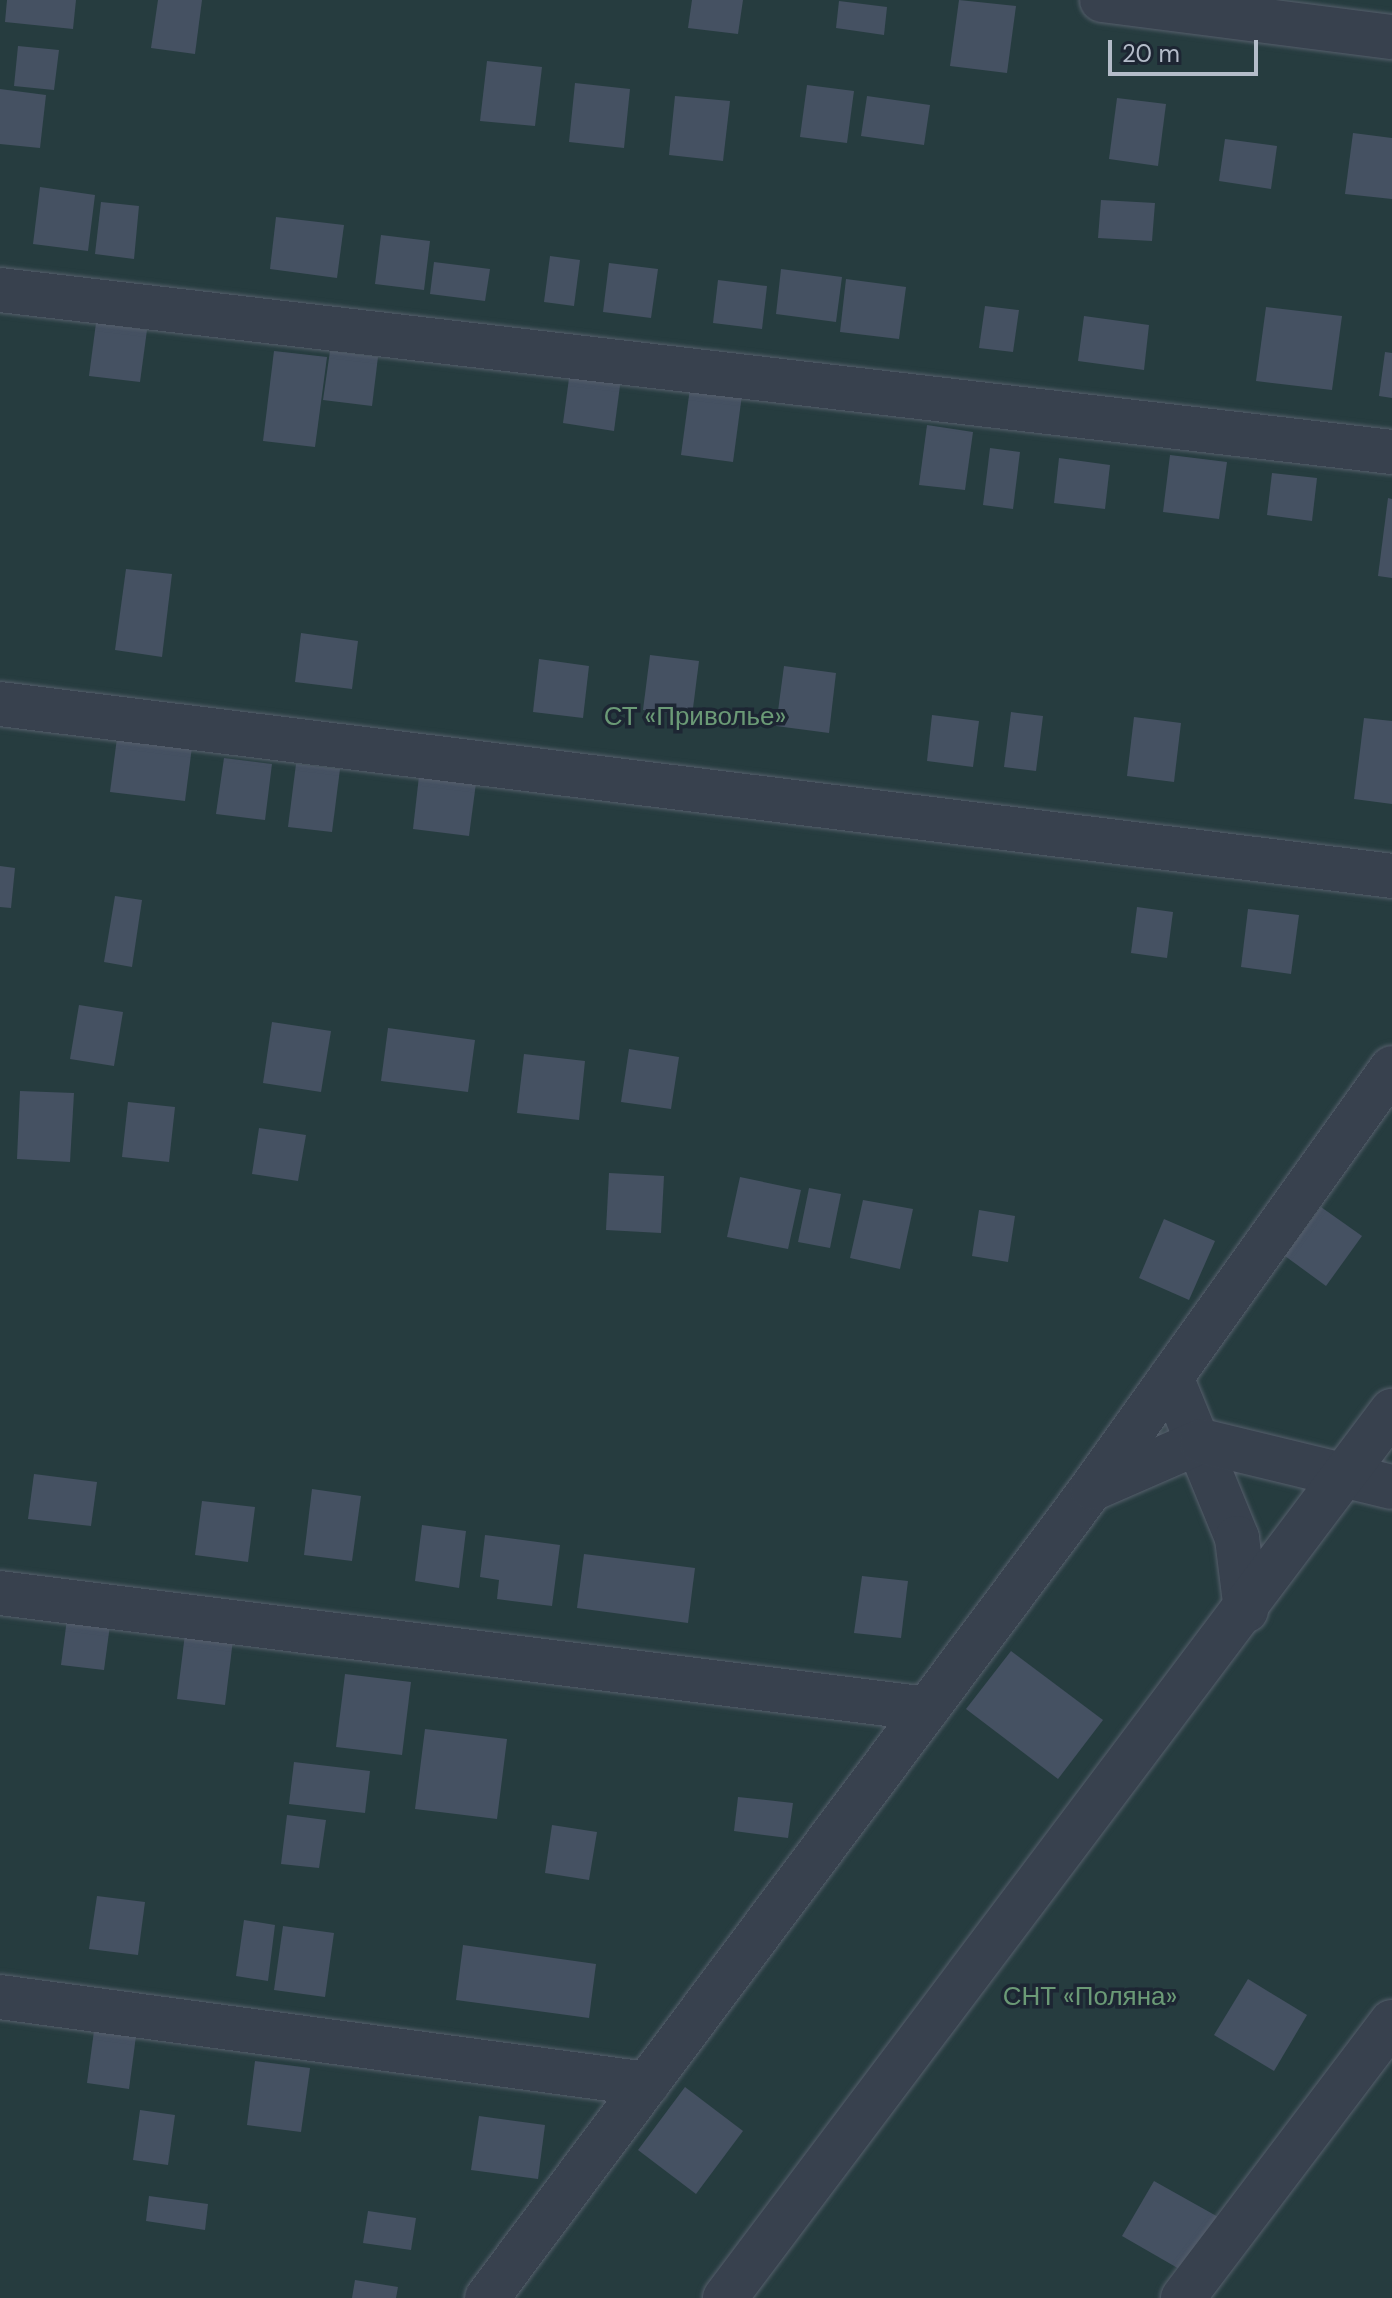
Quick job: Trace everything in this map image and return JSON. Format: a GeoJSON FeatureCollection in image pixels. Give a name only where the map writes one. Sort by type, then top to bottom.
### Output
{"type":"FeatureCollection","features":[{"type":"Feature","properties":{"kind":"street"},"geometry":{"type":"LineString","coordinates":[[1102,0],[1392,37]]}},
{"type":"Feature","properties":{"kind":"street"},"geometry":{"type":"LineString","coordinates":[[0,290],[1392,452]]}},
{"type":"Feature","properties":{"kind":"street"},"geometry":{"type":"LineString","coordinates":[[0,704],[1392,876]]}},
{"type":"Feature","properties":{"kind":"street"},"geometry":{"type":"LineString","coordinates":[[487,2298],[1092,1488],[1392,1068]]}},
{"type":"Feature","properties":{"kind":"street"},"geometry":{"type":"LineString","coordinates":[[1171,1377],[1202,1441],[1237,1538],[1246,1610]]}},
{"type":"Feature","properties":{"kind":"street"},"geometry":{"type":"LineString","coordinates":[[725,2298],[1349,1475],[1392,1411]]}},
{"type":"Feature","properties":{"kind":"street"},"geometry":{"type":"LineString","coordinates":[[1092,1488],[1202,1441],[1392,1487]]}},
{"type":"Feature","properties":{"kind":"street"},"geometry":{"type":"LineString","coordinates":[[0,1593],[927,1709]]}},
{"type":"Feature","properties":{"kind":"street"},"geometry":{"type":"LineString","coordinates":[[0,1997],[647,2084]]}},
{"type":"Feature","properties":{"kind":"street"},"geometry":{"type":"LineString","coordinates":[[1183,2298],[1392,2022]]}},
{"type":"Feature","properties":{"kind":"green space","name":"СТ «Приволье»"},"geometry":{"type":"Polygon","coordinates":[[[0,0],[1392,0],[1392,2298],[0,2298],[0,0]]]}},
{"type":"Feature","properties":{"kind":"building"},"geometry":{"type":"Polygon","coordinates":[[[7,0],[76,0],[73,29],[5,22],[7,0]]]}},
{"type":"Feature","properties":{"kind":"building"},"geometry":{"type":"Polygon","coordinates":[[[158,0],[202,0],[195,54],[151,48],[158,0]]]}},
{"type":"Feature","properties":{"kind":"building"},"geometry":{"type":"Polygon","coordinates":[[[692,0],[743,0],[738,34],[688,28],[692,0]]]}},
{"type":"Feature","properties":{"kind":"building"},"geometry":{"type":"Polygon","coordinates":[[[959,0],[1016,6],[1007,73],[950,66],[959,0]]]}},
{"type":"Feature","properties":{"kind":"building"},"geometry":{"type":"Polygon","coordinates":[[[839,1],[887,7],[884,35],[836,28],[839,1]]]}},
{"type":"Feature","properties":{"kind":"building"},"geometry":{"type":"Polygon","coordinates":[[[18,46],[59,50],[54,90],[14,86],[18,46]]]}},
{"type":"Feature","properties":{"kind":"building"},"geometry":{"type":"Polygon","coordinates":[[[487,61],[542,67],[535,126],[480,121],[487,61]]]}},
{"type":"Feature","properties":{"kind":"building"},"geometry":{"type":"Polygon","coordinates":[[[575,83],[630,89],[624,148],[569,142],[575,83]]]}},
{"type":"Feature","properties":{"kind":"building"},"geometry":{"type":"Polygon","coordinates":[[[807,85],[854,91],[847,143],[800,137],[807,85]]]}},
{"type":"Feature","properties":{"kind":"building"},"geometry":{"type":"Polygon","coordinates":[[[0,89],[46,95],[40,148],[0,144],[0,89]]]}},
{"type":"Feature","properties":{"kind":"building"},"geometry":{"type":"Polygon","coordinates":[[[675,96],[730,101],[723,161],[669,155],[675,96]]]}},
{"type":"Feature","properties":{"kind":"building"},"geometry":{"type":"Polygon","coordinates":[[[867,96],[930,105],[924,145],[861,136],[867,96]]]}},
{"type":"Feature","properties":{"kind":"building"},"geometry":{"type":"Polygon","coordinates":[[[1117,98],[1166,104],[1158,166],[1109,159],[1117,98]]]}},
{"type":"Feature","properties":{"kind":"building"},"geometry":{"type":"Polygon","coordinates":[[[1353,133],[1392,138],[1392,199],[1345,194],[1353,133]]]}},
{"type":"Feature","properties":{"kind":"building"},"geometry":{"type":"Polygon","coordinates":[[[1225,139],[1277,146],[1271,189],[1219,181],[1225,139]]]}},
{"type":"Feature","properties":{"kind":"building"},"geometry":{"type":"Polygon","coordinates":[[[40,187],[95,195],[88,251],[33,244],[40,187]]]}},
{"type":"Feature","properties":{"kind":"building"},"geometry":{"type":"Polygon","coordinates":[[[1101,200],[1155,203],[1152,241],[1098,238],[1101,200]]]}},
{"type":"Feature","properties":{"kind":"building"},"geometry":{"type":"Polygon","coordinates":[[[101,202],[139,206],[134,259],[95,254],[101,202]]]}},
{"type":"Feature","properties":{"kind":"building"},"geometry":{"type":"Polygon","coordinates":[[[276,217],[344,225],[337,278],[270,269],[276,217]]]}},
{"type":"Feature","properties":{"kind":"building"},"geometry":{"type":"Polygon","coordinates":[[[381,235],[430,241],[424,290],[375,284],[381,235]]]}},
{"type":"Feature","properties":{"kind":"building"},"geometry":{"type":"Polygon","coordinates":[[[550,256],[580,260],[574,306],[544,302],[550,256]]]}},
{"type":"Feature","properties":{"kind":"building"},"geometry":{"type":"Polygon","coordinates":[[[434,262],[490,269],[485,301],[430,294],[434,262]]]}},
{"type":"Feature","properties":{"kind":"building"},"geometry":{"type":"Polygon","coordinates":[[[609,263],[658,269],[651,318],[603,312],[609,263]]]}},
{"type":"Feature","properties":{"kind":"building"},"geometry":{"type":"Polygon","coordinates":[[[781,269],[842,277],[836,322],[776,314],[781,269]]]}},
{"type":"Feature","properties":{"kind":"building"},"geometry":{"type":"Polygon","coordinates":[[[846,279],[906,287],[899,339],[840,332],[846,279]]]}},
{"type":"Feature","properties":{"kind":"building"},"geometry":{"type":"Polygon","coordinates":[[[718,280],[767,286],[762,329],[713,323],[718,280]]]}},
{"type":"Feature","properties":{"kind":"building"},"geometry":{"type":"Polygon","coordinates":[[[985,306],[1019,310],[1013,352],[979,348],[985,306]]]}},
{"type":"Feature","properties":{"kind":"building"},"geometry":{"type":"Polygon","coordinates":[[[1266,307],[1342,316],[1332,390],[1256,381],[1266,307]]]}},
{"type":"Feature","properties":{"kind":"building"},"geometry":{"type":"Polygon","coordinates":[[[1084,316],[1149,325],[1144,370],[1078,361],[1084,316]]]}},
{"type":"Feature","properties":{"kind":"building"},"geometry":{"type":"Polygon","coordinates":[[[96,323],[147,330],[140,382],[89,376],[96,323]]]}},
{"type":"Feature","properties":{"kind":"building"},"geometry":{"type":"Polygon","coordinates":[[[274,351],[327,357],[315,447],[263,441],[274,351]]]}},
{"type":"Feature","properties":{"kind":"building"},"geometry":{"type":"Polygon","coordinates":[[[330,351],[378,357],[372,406],[323,400],[330,351]]]}},
{"type":"Feature","properties":{"kind":"building"},"geometry":{"type":"Polygon","coordinates":[[[1385,352],[1392,353],[1392,398],[1379,396],[1385,352]]]}},
{"type":"Feature","properties":{"kind":"building"},"geometry":{"type":"Polygon","coordinates":[[[570,371],[621,378],[614,431],[563,423],[570,371]]]}},
{"type":"Feature","properties":{"kind":"building"},"geometry":{"type":"Polygon","coordinates":[[[690,388],[742,395],[733,462],[681,455],[690,388]]]}},
{"type":"Feature","properties":{"kind":"building"},"geometry":{"type":"Polygon","coordinates":[[[927,425],[973,432],[965,490],[919,485],[927,425]]]}},
{"type":"Feature","properties":{"kind":"building"},"geometry":{"type":"Polygon","coordinates":[[[990,448],[1020,452],[1013,509],[983,505],[990,448]]]}},
{"type":"Feature","properties":{"kind":"building"},"geometry":{"type":"Polygon","coordinates":[[[1170,455],[1227,462],[1219,519],[1163,512],[1170,455]]]}},
{"type":"Feature","properties":{"kind":"building"},"geometry":{"type":"Polygon","coordinates":[[[1059,458],[1110,465],[1105,509],[1054,503],[1059,458]]]}},
{"type":"Feature","properties":{"kind":"building"},"geometry":{"type":"Polygon","coordinates":[[[1272,473],[1317,478],[1312,521],[1267,515],[1272,473]]]}},
{"type":"Feature","properties":{"kind":"building"},"geometry":{"type":"Polygon","coordinates":[[[1388,498],[1392,499],[1392,578],[1378,576],[1388,498]]]}},
{"type":"Feature","properties":{"kind":"building"},"geometry":{"type":"Polygon","coordinates":[[[126,569],[172,574],[162,657],[115,650],[126,569]]]}},
{"type":"Feature","properties":{"kind":"building"},"geometry":{"type":"Polygon","coordinates":[[[301,633],[358,641],[352,689],[295,682],[301,633]]]}},
{"type":"Feature","properties":{"kind":"building"},"geometry":{"type":"Polygon","coordinates":[[[650,655],[699,661],[692,716],[643,710],[650,655]]]}},
{"type":"Feature","properties":{"kind":"building"},"geometry":{"type":"Polygon","coordinates":[[[539,659],[589,666],[583,718],[533,712],[539,659]]]}},
{"type":"Feature","properties":{"kind":"building"},"geometry":{"type":"Polygon","coordinates":[[[784,666],[836,673],[829,733],[776,726],[784,666]]]}},
{"type":"Feature","properties":{"kind":"building"},"geometry":{"type":"Polygon","coordinates":[[[1011,712],[1043,716],[1036,771],[1004,767],[1011,712]]]}},
{"type":"Feature","properties":{"kind":"building"},"geometry":{"type":"Polygon","coordinates":[[[932,715],[979,721],[973,767],[927,761],[932,715]]]}},
{"type":"Feature","properties":{"kind":"building"},"geometry":{"type":"Polygon","coordinates":[[[1134,717],[1181,723],[1174,782],[1127,776],[1134,717]]]}},
{"type":"Feature","properties":{"kind":"building"},"geometry":{"type":"Polygon","coordinates":[[[1364,718],[1392,721],[1392,804],[1354,799],[1364,718]]]}},
{"type":"Feature","properties":{"kind":"building"},"geometry":{"type":"Polygon","coordinates":[[[117,738],[192,747],[185,801],[110,792],[117,738]]]}},
{"type":"Feature","properties":{"kind":"building"},"geometry":{"type":"Polygon","coordinates":[[[224,758],[272,764],[265,820],[216,814],[224,758]]]}},
{"type":"Feature","properties":{"kind":"building"},"geometry":{"type":"Polygon","coordinates":[[[296,764],[340,769],[332,832],[288,827],[296,764]]]}},
{"type":"Feature","properties":{"kind":"building"},"geometry":{"type":"Polygon","coordinates":[[[419,776],[476,783],[469,836],[413,829],[419,776]]]}},
{"type":"Feature","properties":{"kind":"building"},"geometry":{"type":"Polygon","coordinates":[[[0,866],[15,868],[11,908],[0,907],[0,866]]]}},
{"type":"Feature","properties":{"kind":"building"},"geometry":{"type":"Polygon","coordinates":[[[115,896],[142,900],[132,967],[104,962],[115,896]]]}},
{"type":"Feature","properties":{"kind":"building"},"geometry":{"type":"Polygon","coordinates":[[[1137,907],[1173,912],[1167,958],[1131,953],[1137,907]]]}},
{"type":"Feature","properties":{"kind":"building"},"geometry":{"type":"Polygon","coordinates":[[[1248,909],[1299,915],[1291,974],[1241,967],[1248,909]]]}},
{"type":"Feature","properties":{"kind":"building"},"geometry":{"type":"Polygon","coordinates":[[[79,1005],[123,1012],[114,1066],[70,1059],[79,1005]]]}},
{"type":"Feature","properties":{"kind":"building"},"geometry":{"type":"Polygon","coordinates":[[[272,1022],[331,1031],[321,1092],[263,1083],[272,1022]]]}},
{"type":"Feature","properties":{"kind":"building"},"geometry":{"type":"Polygon","coordinates":[[[388,1028],[475,1040],[468,1092],[381,1081],[388,1028]]]}},
{"type":"Feature","properties":{"kind":"building"},"geometry":{"type":"Polygon","coordinates":[[[629,1049],[679,1057],[671,1109],[621,1102],[629,1049]]]}},
{"type":"Feature","properties":{"kind":"building"},"geometry":{"type":"Polygon","coordinates":[[[524,1054],[585,1061],[579,1120],[517,1113],[524,1054]]]}},
{"type":"Feature","properties":{"kind":"building"},"geometry":{"type":"Polygon","coordinates":[[[20,1091],[74,1093],[70,1162],[17,1159],[20,1091]]]}},
{"type":"Feature","properties":{"kind":"building"},"geometry":{"type":"Polygon","coordinates":[[[128,1102],[175,1107],[169,1162],[122,1157],[128,1102]]]}},
{"type":"Feature","properties":{"kind":"building"},"geometry":{"type":"Polygon","coordinates":[[[259,1128],[306,1135],[298,1181],[252,1174],[259,1128]]]}},
{"type":"Feature","properties":{"kind":"building"},"geometry":{"type":"Polygon","coordinates":[[[609,1173],[664,1176],[661,1233],[606,1230],[609,1173]]]}},
{"type":"Feature","properties":{"kind":"building"},"geometry":{"type":"Polygon","coordinates":[[[740,1177],[801,1190],[788,1249],[727,1237],[740,1177]]]}},
{"type":"Feature","properties":{"kind":"building"},"geometry":{"type":"Polygon","coordinates":[[[809,1188],[841,1194],[830,1248],[798,1242],[809,1188]]]}},
{"type":"Feature","properties":{"kind":"building"},"geometry":{"type":"Polygon","coordinates":[[[863,1200],[913,1209],[900,1269],[850,1258],[863,1200]]]}},
{"type":"Feature","properties":{"kind":"building"},"geometry":{"type":"Polygon","coordinates":[[[1321,1207],[1362,1236],[1326,1286],[1285,1256],[1321,1207]]]}},
{"type":"Feature","properties":{"kind":"building"},"geometry":{"type":"Polygon","coordinates":[[[979,1210],[1015,1216],[1008,1262],[972,1256],[979,1210]]]}},
{"type":"Feature","properties":{"kind":"building"},"geometry":{"type":"Polygon","coordinates":[[[1164,1219],[1215,1241],[1189,1300],[1139,1278],[1164,1219]]]}},
{"type":"Feature","properties":{"kind":"building"},"geometry":{"type":"Polygon","coordinates":[[[34,1474],[97,1482],[91,1526],[28,1519],[34,1474]]]}},
{"type":"Feature","properties":{"kind":"building"},"geometry":{"type":"Polygon","coordinates":[[[312,1489],[361,1496],[352,1561],[304,1555],[312,1489]]]}},
{"type":"Feature","properties":{"kind":"building"},"geometry":{"type":"Polygon","coordinates":[[[202,1501],[255,1507],[248,1562],[195,1555],[202,1501]]]}},
{"type":"Feature","properties":{"kind":"building"},"geometry":{"type":"Polygon","coordinates":[[[422,1525],[466,1531],[459,1588],[415,1581],[422,1525]]]}},
{"type":"Feature","properties":{"kind":"building"},"geometry":{"type":"Polygon","coordinates":[[[485,1535],[560,1545],[552,1606],[497,1599],[499,1580],[480,1577],[485,1535]]]}},
{"type":"Feature","properties":{"kind":"building"},"geometry":{"type":"Polygon","coordinates":[[[584,1554],[695,1568],[688,1623],[577,1608],[584,1554]]]}},
{"type":"Feature","properties":{"kind":"building"},"geometry":{"type":"Polygon","coordinates":[[[862,1576],[908,1581],[901,1638],[854,1633],[862,1576]]]}},
{"type":"Feature","properties":{"kind":"building"},"geometry":{"type":"Polygon","coordinates":[[[67,1619],[110,1625],[104,1670],[61,1665],[67,1619]]]}},
{"type":"Feature","properties":{"kind":"building"},"geometry":{"type":"Polygon","coordinates":[[[185,1634],[233,1640],[225,1705],[177,1699],[185,1634]]]}},
{"type":"Feature","properties":{"kind":"building"},"geometry":{"type":"Polygon","coordinates":[[[1011,1651],[1103,1720],[1058,1779],[966,1709],[1011,1651]]]}},
{"type":"Feature","properties":{"kind":"building"},"geometry":{"type":"Polygon","coordinates":[[[345,1674],[411,1682],[402,1755],[336,1747],[345,1674]]]}},
{"type":"Feature","properties":{"kind":"building"},"geometry":{"type":"Polygon","coordinates":[[[425,1729],[507,1739],[497,1819],[415,1809],[425,1729]]]}},
{"type":"Feature","properties":{"kind":"building"},"geometry":{"type":"Polygon","coordinates":[[[294,1762],[370,1771],[365,1813],[289,1804],[294,1762]]]}},
{"type":"Feature","properties":{"kind":"building"},"geometry":{"type":"Polygon","coordinates":[[[738,1797],[793,1803],[788,1838],[734,1831],[738,1797]]]}},
{"type":"Feature","properties":{"kind":"building"},"geometry":{"type":"Polygon","coordinates":[[[287,1815],[326,1820],[319,1868],[281,1864],[287,1815]]]}},
{"type":"Feature","properties":{"kind":"building"},"geometry":{"type":"Polygon","coordinates":[[[552,1825],[597,1832],[589,1880],[545,1873],[552,1825]]]}},
{"type":"Feature","properties":{"kind":"building"},"geometry":{"type":"Polygon","coordinates":[[[97,1896],[145,1902],[138,1955],[89,1949],[97,1896]]]}},
{"type":"Feature","properties":{"kind":"building"},"geometry":{"type":"Polygon","coordinates":[[[244,1920],[275,1925],[268,1981],[236,1976],[244,1920]]]}},
{"type":"Feature","properties":{"kind":"building"},"geometry":{"type":"Polygon","coordinates":[[[283,1926],[334,1933],[325,1997],[274,1990],[283,1926]]]}},
{"type":"Feature","properties":{"kind":"building"},"geometry":{"type":"Polygon","coordinates":[[[463,1945],[596,1964],[589,2018],[456,2000],[463,1945]]]}},
{"type":"Feature","properties":{"kind":"building"},"geometry":{"type":"Polygon","coordinates":[[[1248,1979],[1307,2015],[1274,2071],[1214,2035],[1248,1979]]]}},
{"type":"Feature","properties":{"kind":"building"},"geometry":{"type":"Polygon","coordinates":[[[94,2031],[136,2036],[129,2089],[87,2083],[94,2031]]]}},
{"type":"Feature","properties":{"kind":"building"},"geometry":{"type":"Polygon","coordinates":[[[255,2061],[310,2068],[301,2132],[247,2125],[255,2061]]]}},
{"type":"Feature","properties":{"kind":"building"},"geometry":{"type":"Polygon","coordinates":[[[685,2087],[743,2131],[696,2194],[638,2150],[685,2087]]]}},
{"type":"Feature","properties":{"kind":"building"},"geometry":{"type":"Polygon","coordinates":[[[140,2110],[175,2115],[168,2165],[133,2160],[140,2110]]]}},
{"type":"Feature","properties":{"kind":"building"},"geometry":{"type":"Polygon","coordinates":[[[479,2116],[545,2125],[538,2179],[471,2170],[479,2116]]]}},
{"type":"Feature","properties":{"kind":"building"},"geometry":{"type":"Polygon","coordinates":[[[1154,2181],[1220,2218],[1188,2274],[1122,2236],[1154,2181]]]}},
{"type":"Feature","properties":{"kind":"building"},"geometry":{"type":"Polygon","coordinates":[[[149,2196],[208,2204],[205,2230],[146,2221],[149,2196]]]}},
{"type":"Feature","properties":{"kind":"building"},"geometry":{"type":"Polygon","coordinates":[[[368,2211],[416,2218],[411,2250],[363,2243],[368,2211]]]}},
{"type":"Feature","properties":{"kind":"building"},"geometry":{"type":"Polygon","coordinates":[[[355,2280],[398,2287],[396,2298],[352,2298],[355,2280]]]}},
{"type":"Feature","properties":{"kind":"park label","name":"СНТ «Поляна»"},"geometry":{"type":"Point","coordinates":[1090,1997]}}]}
